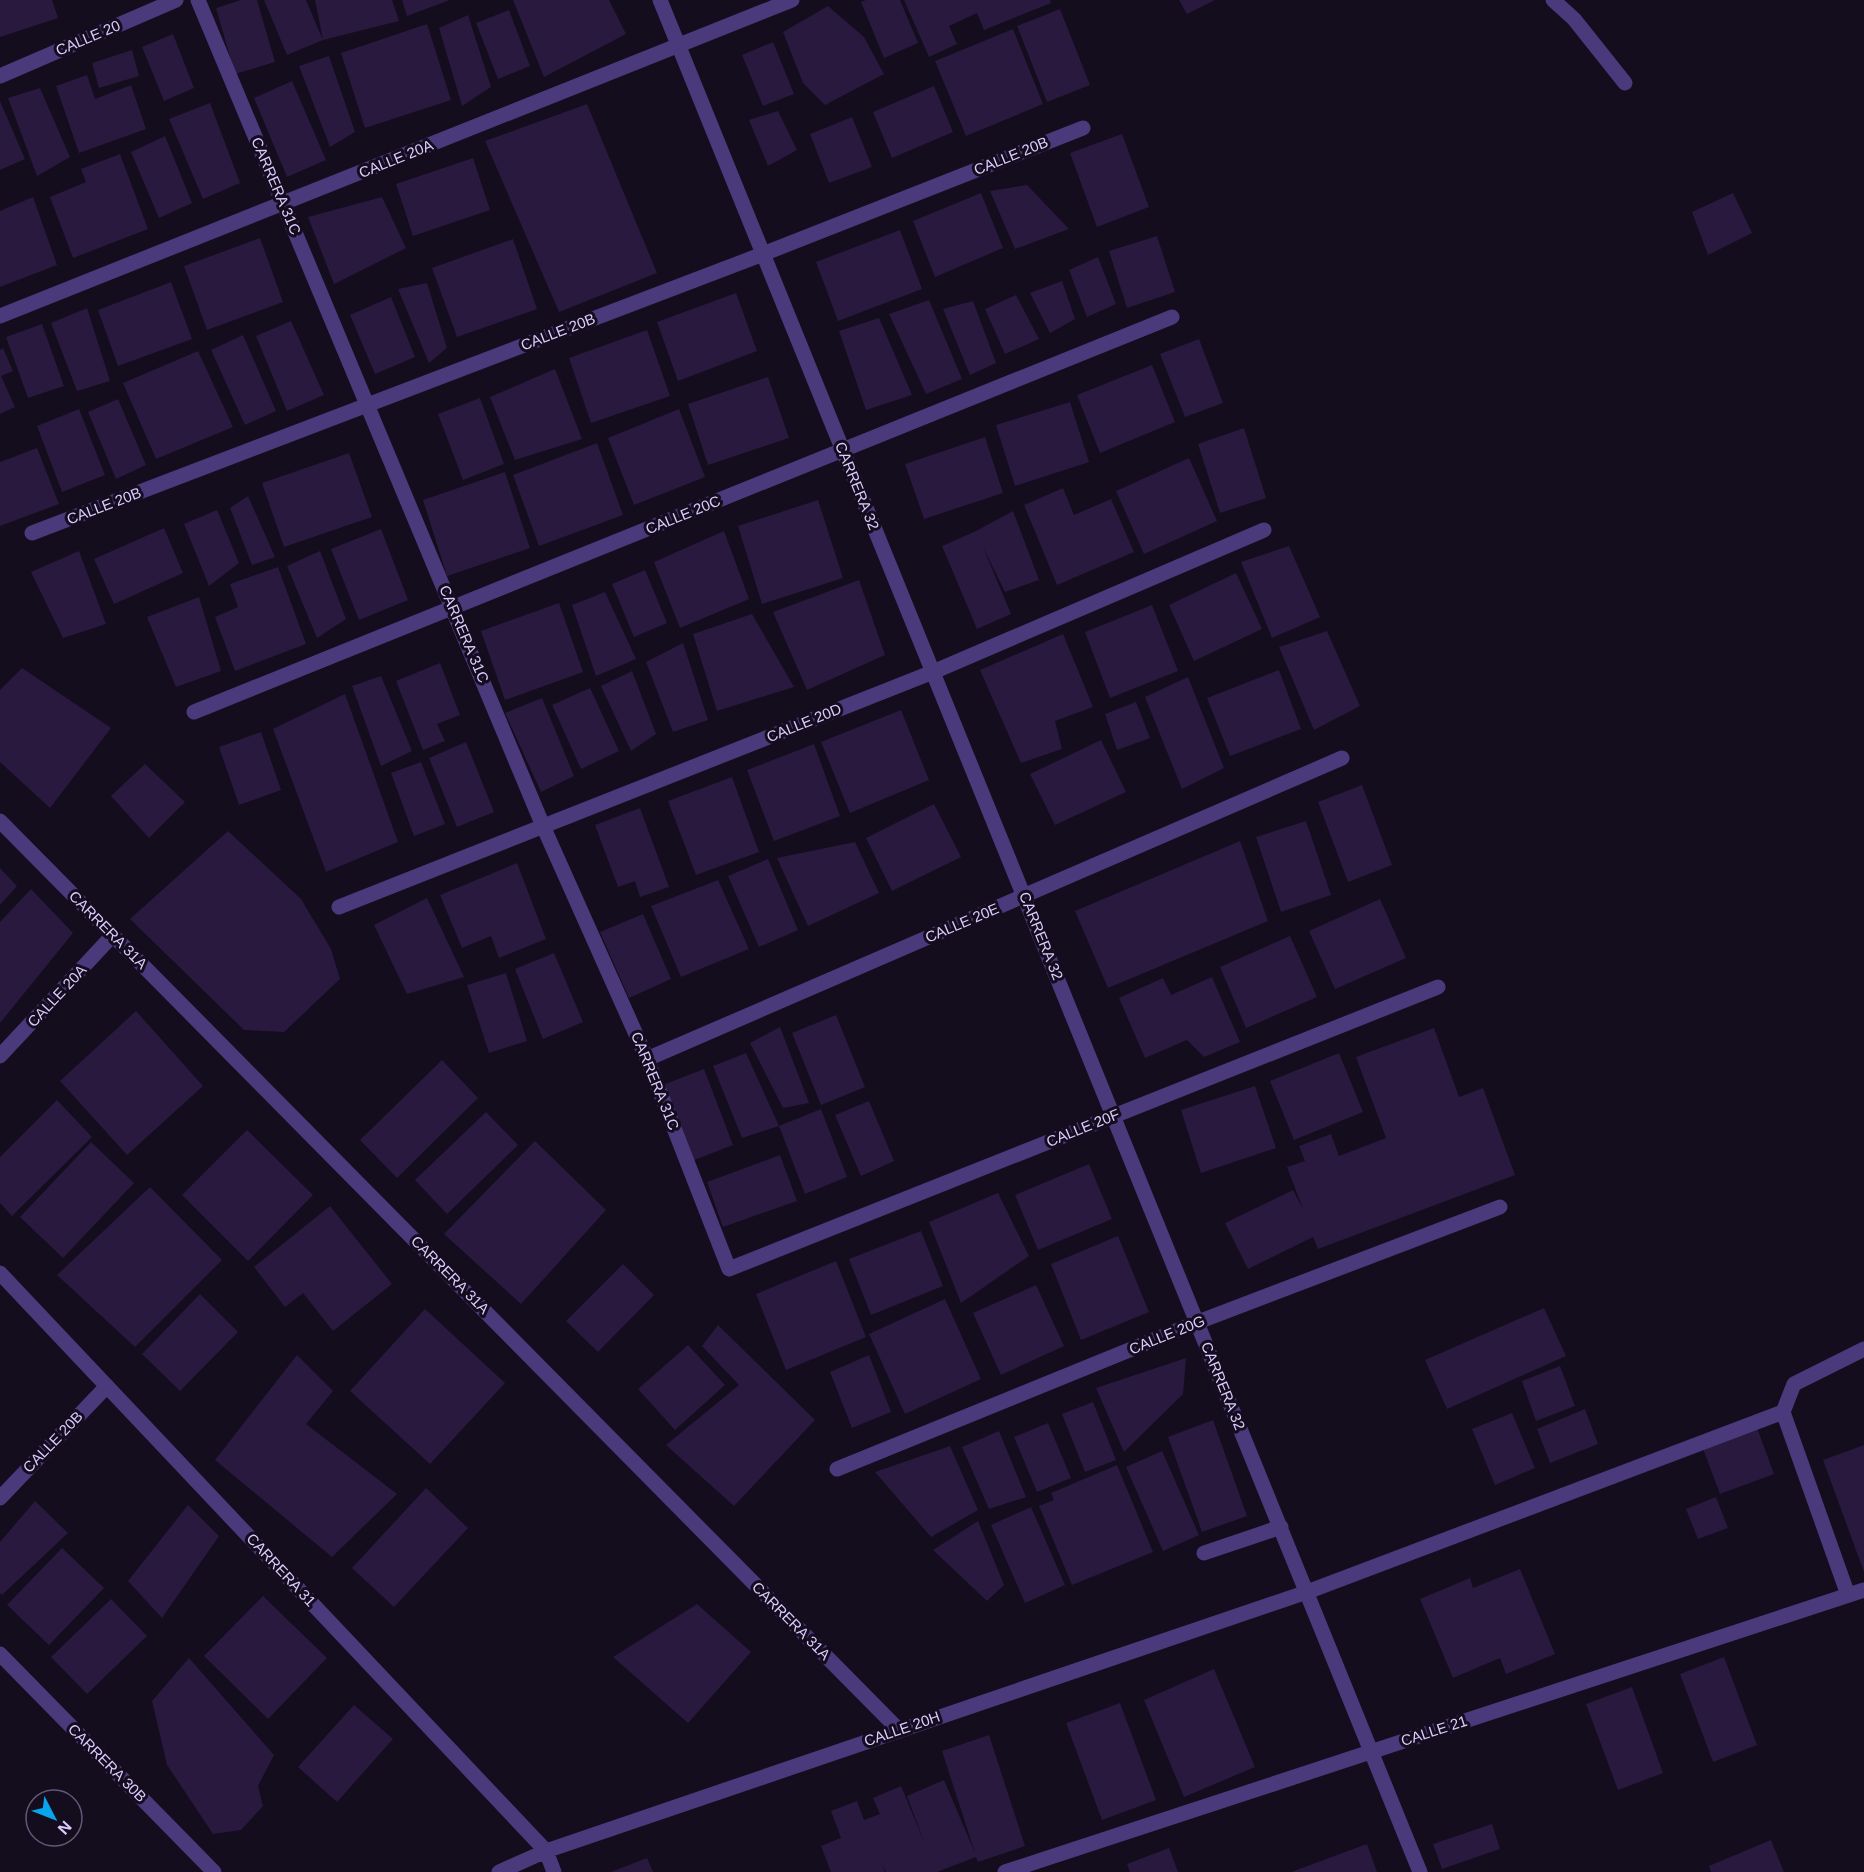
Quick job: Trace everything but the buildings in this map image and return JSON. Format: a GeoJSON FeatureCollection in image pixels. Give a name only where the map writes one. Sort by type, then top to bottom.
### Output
{"type":"FeatureCollection","features":[{"type":"Feature","properties":{"kind":"street","name":"CALLE 20"},"geometry":{"type":"LineString","coordinates":[[0,76],[176,0]]}},
{"type":"Feature","properties":{"kind":"street","name":"CARRERA 31C"},"geometry":{"type":"LineString","coordinates":[[198,0],[543,826],[647,1059],[729,1269]]}},
{"type":"Feature","properties":{"kind":"street","name":"CARRERA 32"},"geometry":{"type":"LineString","coordinates":[[660,0],[1420,1872]]}},
{"type":"Feature","properties":{"kind":"street","name":"CALLE 20A"},"geometry":{"type":"LineString","coordinates":[[0,316],[792,0]]}},
{"type":"Feature","properties":{"kind":"street"},"geometry":{"type":"LineString","coordinates":[[1553,0],[1574,19],[1624,83]]}},
{"type":"Feature","properties":{"kind":"street","name":"CALLE 20B"},"geometry":{"type":"LineString","coordinates":[[32,533],[764,254],[1083,128]]}},
{"type":"Feature","properties":{"kind":"street","name":"CALLE 20C"},"geometry":{"type":"LineString","coordinates":[[194,712],[1172,317]]}},
{"type":"Feature","properties":{"kind":"street","name":"CALLE 20D"},"geometry":{"type":"LineString","coordinates":[[339,907],[933,672],[1264,530]]}},
{"type":"Feature","properties":{"kind":"street","name":"CALLE 20E"},"geometry":{"type":"LineString","coordinates":[[647,1059],[1342,758]]}},
{"type":"Feature","properties":{"kind":"street","name":"CARRERA 31A"},"geometry":{"type":"LineString","coordinates":[[0,821],[899,1730]]}},
{"type":"Feature","properties":{"kind":"street","name":"CALLE 20A"},"geometry":{"type":"LineString","coordinates":[[0,1056],[113,935]]}},
{"type":"Feature","properties":{"kind":"street","name":"CALLE 20F"},"geometry":{"type":"LineString","coordinates":[[729,1269],[1438,987]]}},
{"type":"Feature","properties":{"kind":"street","name":"CALLE 20G"},"geometry":{"type":"LineString","coordinates":[[837,1469],[1197,1322],[1500,1207]]}},
{"type":"Feature","properties":{"kind":"street","name":"CARRERA 31"},"geometry":{"type":"LineString","coordinates":[[0,1273],[546,1851],[554,1872]]}},
{"type":"Feature","properties":{"kind":"street"},"geometry":{"type":"LineString","coordinates":[[1848,1595],[1782,1412],[1794,1384],[1864,1349]]}},
{"type":"Feature","properties":{"kind":"street","name":"CALLE 20B"},"geometry":{"type":"LineString","coordinates":[[0,1498],[107,1386]]}},
{"type":"Feature","properties":{"kind":"street","name":"CALLE 20H"},"geometry":{"type":"LineString","coordinates":[[499,1872],[546,1851],[1307,1592],[1782,1412]]}},
{"type":"Feature","properties":{"kind":"street"},"geometry":{"type":"LineString","coordinates":[[1204,1554],[1281,1527]]}},
{"type":"Feature","properties":{"kind":"street","name":"CALLE 21"},"geometry":{"type":"LineString","coordinates":[[1005,1872],[1864,1590]]}},
{"type":"Feature","properties":{"kind":"street","name":"CARRERA 30B"},"geometry":{"type":"LineString","coordinates":[[0,1654],[214,1872]]}}]}
